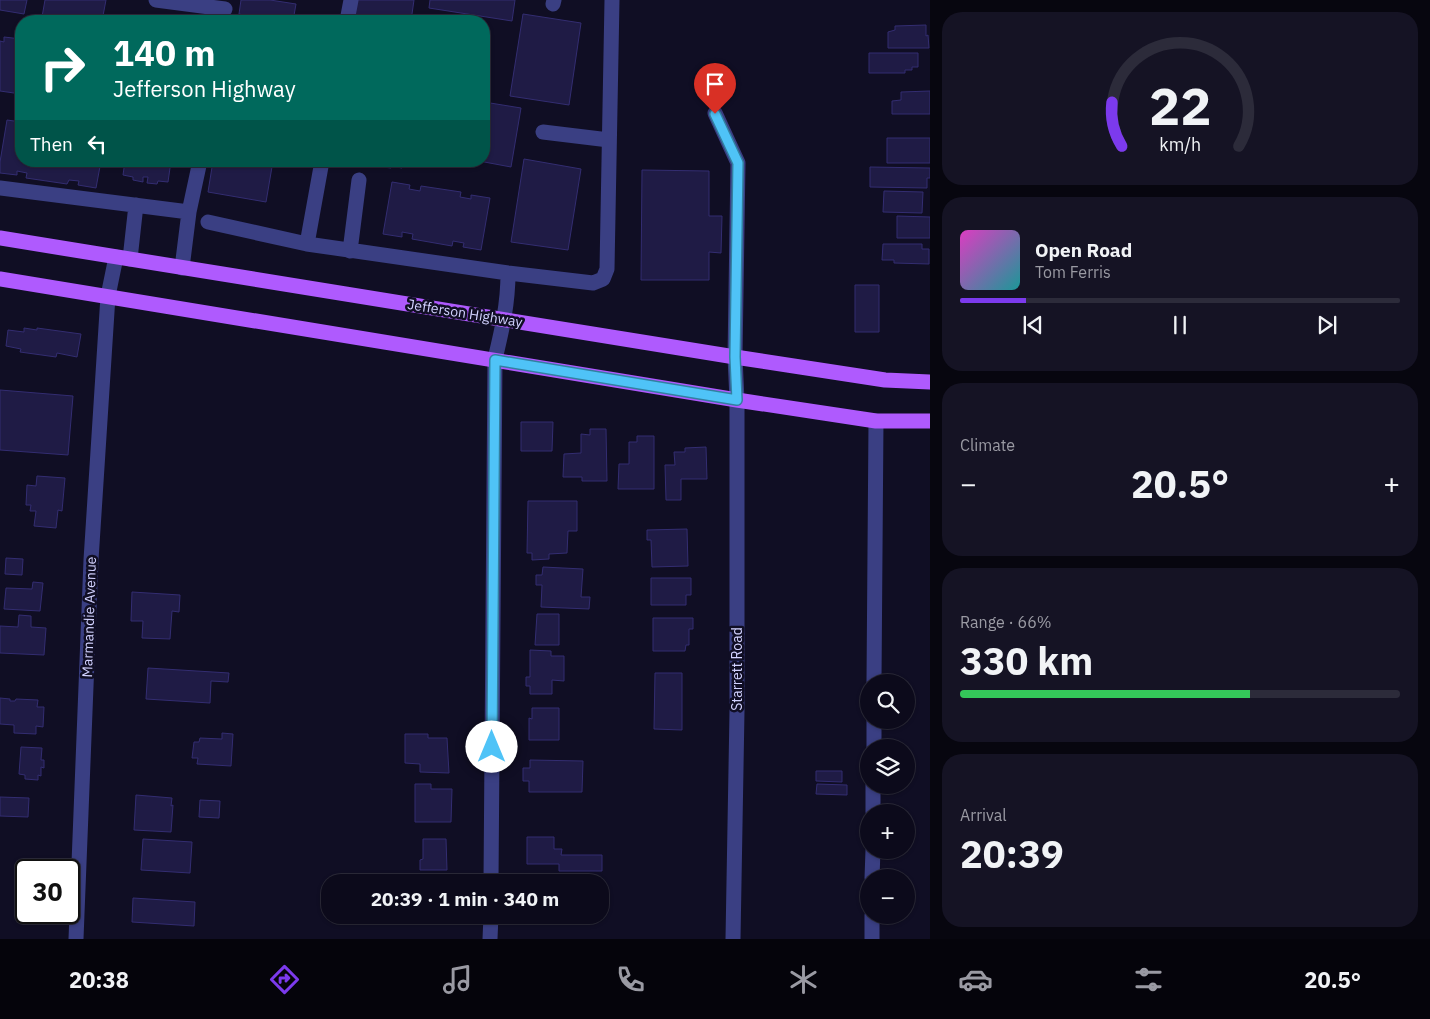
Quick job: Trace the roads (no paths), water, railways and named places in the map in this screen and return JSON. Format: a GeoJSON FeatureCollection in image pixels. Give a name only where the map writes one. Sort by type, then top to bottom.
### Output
{"type":"FeatureCollection","features":[{"type":"Feature","properties":{"kind":"main road","name":"Jefferson Highway"},"geometry":{"type":"LineString","coordinates":[[0,238],[735,357],[886,380],[930,382]]}},
{"type":"Feature","properties":{"kind":"main road"},"geometry":{"type":"LineString","coordinates":[[0,279],[737,400],[876,421],[930,421]]}},
{"type":"Feature","properties":{"kind":"street"},"geometry":{"type":"LineString","coordinates":[[156,0],[225,10]]}},
{"type":"Feature","properties":{"kind":"street"},"geometry":{"type":"LineString","coordinates":[[348,15],[351,0]]}},
{"type":"Feature","properties":{"kind":"street"},"geometry":{"type":"LineString","coordinates":[[208,222],[307,244],[350,251],[592,283],[603,280],[607,269],[612,0]]}},
{"type":"Feature","properties":{"kind":"street","name":"Starrett Road"},"geometry":{"type":"LineString","coordinates":[[715,114],[738,163],[735,357],[737,400],[738,711],[733,939]]}},
{"type":"Feature","properties":{"kind":"street"},"geometry":{"type":"LineString","coordinates":[[543,132],[609,140]]}},
{"type":"Feature","properties":{"kind":"street"},"geometry":{"type":"LineString","coordinates":[[182,268],[189,212],[199,167]]}},
{"type":"Feature","properties":{"kind":"street"},"geometry":{"type":"LineString","coordinates":[[307,244],[321,167]]}},
{"type":"Feature","properties":{"kind":"street"},"geometry":{"type":"LineString","coordinates":[[350,251],[359,180]]}},
{"type":"Feature","properties":{"kind":"street"},"geometry":{"type":"LineString","coordinates":[[0,188],[189,212]]}},
{"type":"Feature","properties":{"kind":"street","name":"Marmandie Avenue"},"geometry":{"type":"LineString","coordinates":[[76,939],[91,560],[108,296],[123,258],[136,205]]}},
{"type":"Feature","properties":{"kind":"street"},"geometry":{"type":"LineString","coordinates":[[491,874],[495,360],[505,320],[508,299],[508,273]]}},
{"type":"Feature","properties":{"kind":"street"},"geometry":{"type":"LineString","coordinates":[[874,674],[876,421]]}},
{"type":"Feature","properties":{"kind":"street"},"geometry":{"type":"LineString","coordinates":[[490,939],[491,924]]}},
{"type":"Feature","properties":{"kind":"street"},"geometry":{"type":"LineString","coordinates":[[872,924],[872,939]]}}]}
